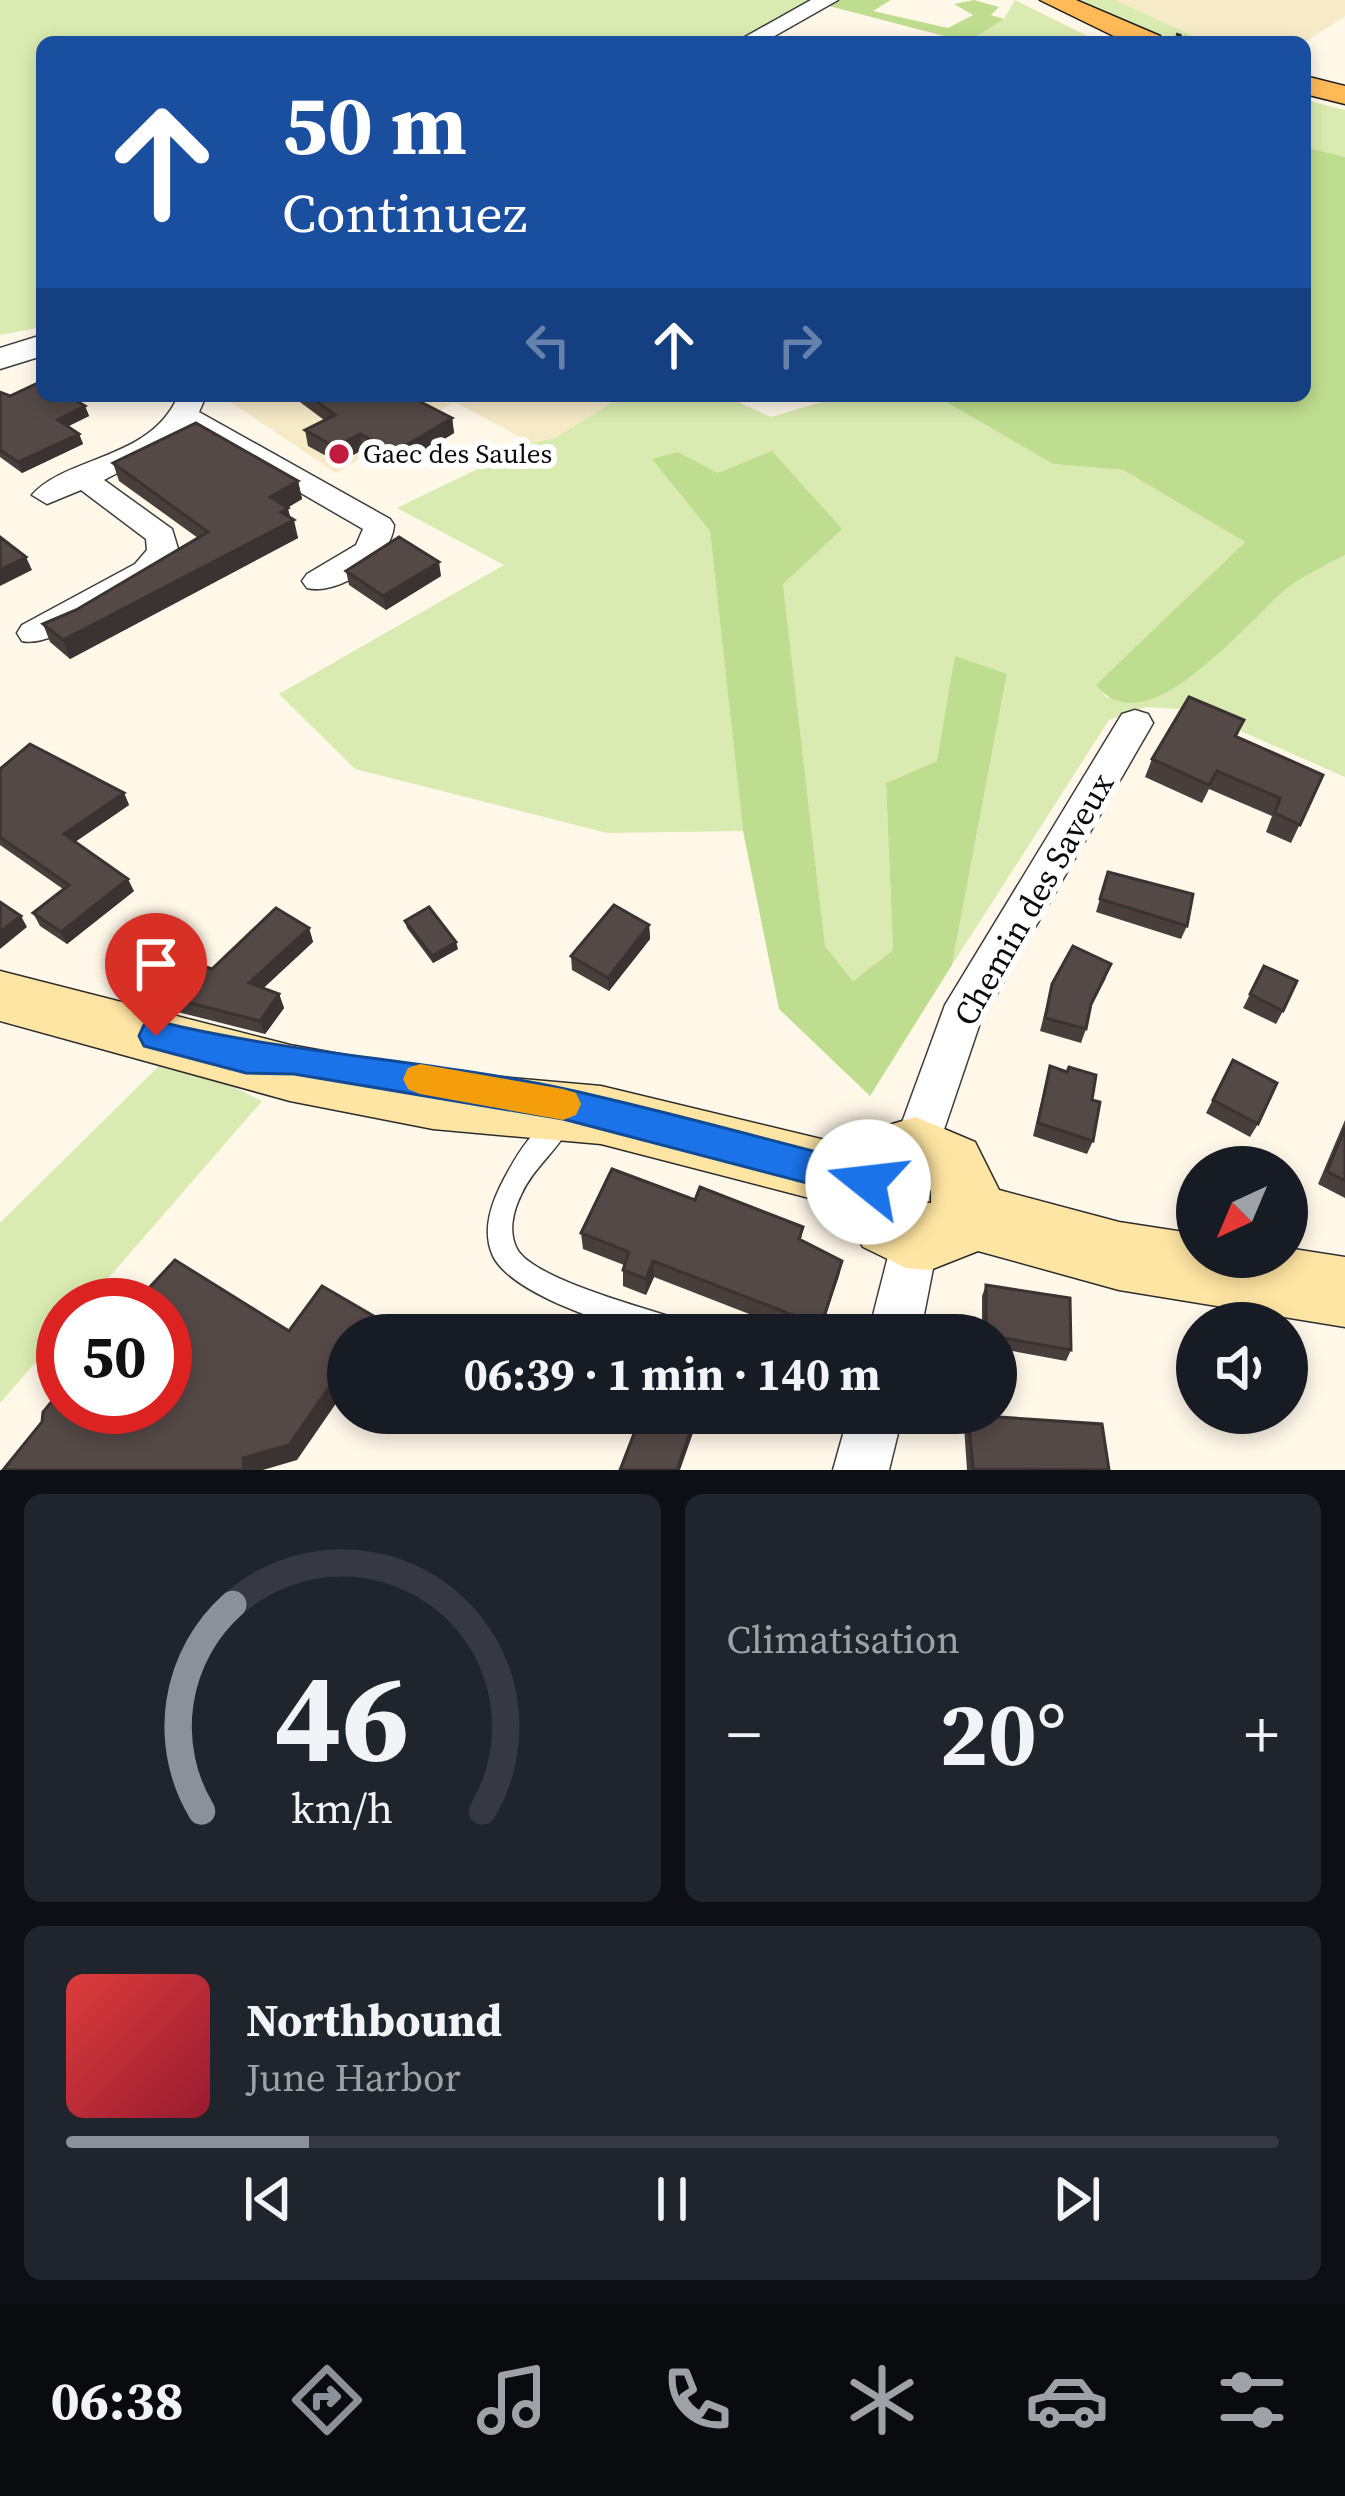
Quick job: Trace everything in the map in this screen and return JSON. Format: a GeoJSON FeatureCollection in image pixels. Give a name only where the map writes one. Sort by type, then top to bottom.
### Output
{"type":"FeatureCollection","features":[{"type":"Feature","properties":{"kind":"main road"},"geometry":{"type":"LineString","coordinates":[[1053,0],[1135,36]]}},
{"type":"Feature","properties":{"kind":"main road"},"geometry":{"type":"LineString","coordinates":[[1065,0],[1096,20]]}},
{"type":"Feature","properties":{"kind":"main road"},"geometry":{"type":"LineString","coordinates":[[1311,86],[1345,95]]}},
{"type":"Feature","properties":{"kind":"main road"},"geometry":{"type":"LineString","coordinates":[[8,1008],[246,1058],[290,1073],[434,1100],[587,1114],[892,1164],[875,1211],[885,1223],[939,1226],[1345,1292]]}},
{"type":"Feature","properties":{"kind":"street"},"geometry":{"type":"LineString","coordinates":[[758,36],[827,0]]}},
{"type":"Feature","properties":{"kind":"street"},"geometry":{"type":"LineString","coordinates":[[0,359],[36,347]]}},
{"type":"Feature","properties":{"kind":"street"},"geometry":{"type":"LineString","coordinates":[[46,495],[146,446],[188,406],[224,434],[379,524],[380,536],[372,547],[318,581]]}},
{"type":"Feature","properties":{"kind":"street"},"geometry":{"type":"LineString","coordinates":[[34,633],[146,572],[163,552],[160,536],[83,478]]}},
{"type":"Feature","properties":{"kind":"street","name":"Chemin des Saveux"},"geometry":{"type":"LineString","coordinates":[[892,1164],[960,1018],[1135,722]]}},
{"type":"Feature","properties":{"kind":"street"},"geometry":{"type":"LineString","coordinates":[[903,1314],[939,1226]]}},
{"type":"Feature","properties":{"kind":"street"},"geometry":{"type":"LineString","coordinates":[[861,1470],[870,1434]]}},
{"type":"Feature","properties":{"kind":"lane"},"geometry":{"type":"LineString","coordinates":[[587,1114],[531,1154],[509,1190],[500,1233],[507,1257],[537,1279],[631,1314]]}},
{"type":"Feature","properties":{"kind":"shaded area"},"geometry":{"type":"Polygon","coordinates":[[[1115,0],[1345,0],[1345,16],[1311,38],[1194,36],[1115,0]]]}},
{"type":"Feature","properties":{"kind":"shaded area"},"geometry":{"type":"Polygon","coordinates":[[[231,402],[454,402],[336,473],[231,402]]]}},
{"type":"Feature","properties":{"kind":"shaded area"},"geometry":{"type":"Polygon","coordinates":[[[454,402],[612,402],[555,438],[531,443],[454,402]]]}},
{"type":"Feature","properties":{"kind":"green space"},"geometry":{"type":"Polygon","coordinates":[[[0,0],[838,0],[768,36],[36,36],[36,328],[0,335],[0,0]]]}},
{"type":"Feature","properties":{"kind":"green space"},"geometry":{"type":"Polygon","coordinates":[[[838,0],[891,0],[873,11],[948,28],[973,15],[954,4],[974,0],[999,7],[991,15],[1004,19],[977,36],[944,36],[829,6],[838,0]]]}},
{"type":"Feature","properties":{"kind":"green space"},"geometry":{"type":"Polygon","coordinates":[[[1015,0],[1088,36],[977,36],[1004,19],[1015,0]]]}},
{"type":"Feature","properties":{"kind":"green space"},"geometry":{"type":"Polygon","coordinates":[[[1081,0],[1115,0],[1194,36],[1158,36],[1081,0]]]}},
{"type":"Feature","properties":{"kind":"green space"},"geometry":{"type":"Polygon","coordinates":[[[1311,102],[1345,110],[1345,157],[1311,148],[1311,102]]]}},
{"type":"Feature","properties":{"kind":"green space"},"geometry":{"type":"Polygon","coordinates":[[[1311,148],[1345,157],[1345,555],[1287,588],[1223,649],[1169,691],[1142,702],[1118,701],[1096,685],[1245,542],[1123,470],[1053,464],[946,402],[1311,402],[1311,148]]]}},
{"type":"Feature","properties":{"kind":"green space"},"geometry":{"type":"Polygon","coordinates":[[[612,402],[738,402],[771,417],[822,402],[946,402],[1053,464],[1123,470],[1245,542],[1097,685],[1106,697],[1135,699],[1184,682],[1288,587],[1345,555],[1345,777],[1193,710],[1146,707],[1109,720],[952,965],[1007,675],[956,657],[937,761],[886,783],[893,950],[853,981],[825,946],[783,584],[718,473],[678,452],[653,460],[710,531],[743,831],[607,833],[355,769],[279,694],[504,565],[397,508],[531,443],[555,438],[612,402]]]}},
{"type":"Feature","properties":{"kind":"green space"},"geometry":{"type":"Polygon","coordinates":[[[772,451],[842,529],[783,584],[825,946],[853,981],[893,950],[886,783],[937,761],[955,656],[1007,674],[952,965],[870,1096],[779,1009],[743,831],[710,531],[652,459],[678,452],[718,473],[772,451]]]}},
{"type":"Feature","properties":{"kind":"green space"},"geometry":{"type":"Polygon","coordinates":[[[169,1056],[262,1101],[108,1278],[36,1278],[36,1362],[0,1403],[0,1223],[169,1056]]]}},
{"type":"Feature","properties":{"kind":"building"},"geometry":{"type":"Polygon","coordinates":[[[36,384],[36,402],[78,402],[85,406],[58,420],[79,434],[18,462],[0,450],[0,392],[10,396],[36,384]]]}},
{"type":"Feature","properties":{"kind":"building"},"geometry":{"type":"Polygon","coordinates":[[[318,402],[421,402],[452,418],[395,452],[360,434],[335,447],[305,430],[335,415],[318,402]]]}},
{"type":"Feature","properties":{"kind":"building"},"geometry":{"type":"Polygon","coordinates":[[[196,423],[298,481],[270,497],[288,508],[281,512],[294,520],[63,640],[43,624],[76,610],[208,532],[113,463],[196,423]]]}},
{"type":"Feature","properties":{"kind":"building"},"geometry":{"type":"Polygon","coordinates":[[[0,537],[26,557],[0,570],[0,537]]]}},
{"type":"Feature","properties":{"kind":"building"},"geometry":{"type":"Polygon","coordinates":[[[399,537],[439,562],[383,596],[346,571],[399,537]]]}},
{"type":"Feature","properties":{"kind":"building"},"geometry":{"type":"Polygon","coordinates":[[[1189,697],[1244,720],[1235,736],[1323,775],[1300,825],[1275,813],[1280,798],[1217,771],[1209,785],[1152,759],[1189,697]]]}},
{"type":"Feature","properties":{"kind":"building"},"geometry":{"type":"Polygon","coordinates":[[[30,744],[124,793],[64,834],[128,879],[61,932],[33,913],[69,885],[0,837],[0,769],[30,744]]]}},
{"type":"Feature","properties":{"kind":"building"},"geometry":{"type":"Polygon","coordinates":[[[1108,872],[1193,894],[1187,926],[1100,899],[1108,872]]]}},
{"type":"Feature","properties":{"kind":"building"},"geometry":{"type":"Polygon","coordinates":[[[0,902],[21,916],[0,932],[0,902]]]}},
{"type":"Feature","properties":{"kind":"building"},"geometry":{"type":"Polygon","coordinates":[[[614,905],[649,925],[608,978],[571,956],[614,905]]]}},
{"type":"Feature","properties":{"kind":"building"},"geometry":{"type":"Polygon","coordinates":[[[429,907],[456,942],[432,956],[405,921],[429,907]]]}},
{"type":"Feature","properties":{"kind":"building"},"geometry":{"type":"Polygon","coordinates":[[[276,908],[309,928],[249,983],[279,994],[260,1021],[112,983],[143,946],[212,969],[276,908]]]}},
{"type":"Feature","properties":{"kind":"building"},"geometry":{"type":"Polygon","coordinates":[[[1073,946],[1111,964],[1091,1004],[1086,1029],[1045,1018],[1052,984],[1073,946]]]}},
{"type":"Feature","properties":{"kind":"building"},"geometry":{"type":"Polygon","coordinates":[[[1264,966],[1297,981],[1283,1011],[1250,994],[1264,966]]]}},
{"type":"Feature","properties":{"kind":"building"},"geometry":{"type":"Polygon","coordinates":[[[1233,1060],[1277,1083],[1258,1124],[1213,1100],[1233,1060]]]}},
{"type":"Feature","properties":{"kind":"building"},"geometry":{"type":"Polygon","coordinates":[[[1050,1066],[1096,1075],[1092,1100],[1100,1102],[1093,1141],[1038,1123],[1050,1066]]]}},
{"type":"Feature","properties":{"kind":"building"},"geometry":{"type":"Polygon","coordinates":[[[1345,1128],[1345,1181],[1327,1171],[1345,1128]]]}},
{"type":"Feature","properties":{"kind":"building"},"geometry":{"type":"Polygon","coordinates":[[[612,1169],[695,1200],[700,1187],[803,1227],[799,1239],[842,1261],[825,1314],[790,1314],[653,1261],[646,1279],[623,1270],[629,1252],[581,1233],[612,1169]]]}},
{"type":"Feature","properties":{"kind":"building"},"geometry":{"type":"Polygon","coordinates":[[[175,1260],[289,1331],[322,1286],[370,1314],[327,1314],[327,1390],[289,1445],[243,1458],[244,1470],[3,1470],[36,1429],[36,1434],[192,1434],[192,1278],[158,1278],[175,1260]]]}},
{"type":"Feature","properties":{"kind":"building"},"geometry":{"type":"Polygon","coordinates":[[[986,1285],[1070,1298],[1071,1350],[1017,1340],[1017,1314],[986,1314],[986,1285]]]}},
{"type":"Feature","properties":{"kind":"building"},"geometry":{"type":"Polygon","coordinates":[[[1017,1418],[1102,1424],[1109,1470],[973,1469],[970,1434],[1017,1434],[1017,1418]]]}},
{"type":"Feature","properties":{"kind":"building"},"geometry":{"type":"Polygon","coordinates":[[[634,1434],[690,1434],[677,1470],[620,1470],[634,1434]]]}},
{"type":"Feature","properties":{"kind":"slow traffic"},"geometry":{"type":"LineString","coordinates":[[420,1079],[563,1104]]}},
{"type":"Feature","properties":{"kind":"place","name":"Gaec des Saules"},"geometry":{"type":"Point","coordinates":[339,454]}},
{"type":"Feature","properties":{"kind":"route"},"geometry":{"type":"LineString","coordinates":[[156,1036],[246,1058],[294,1059],[502,1091],[751,1149],[868,1182]]}}]}
